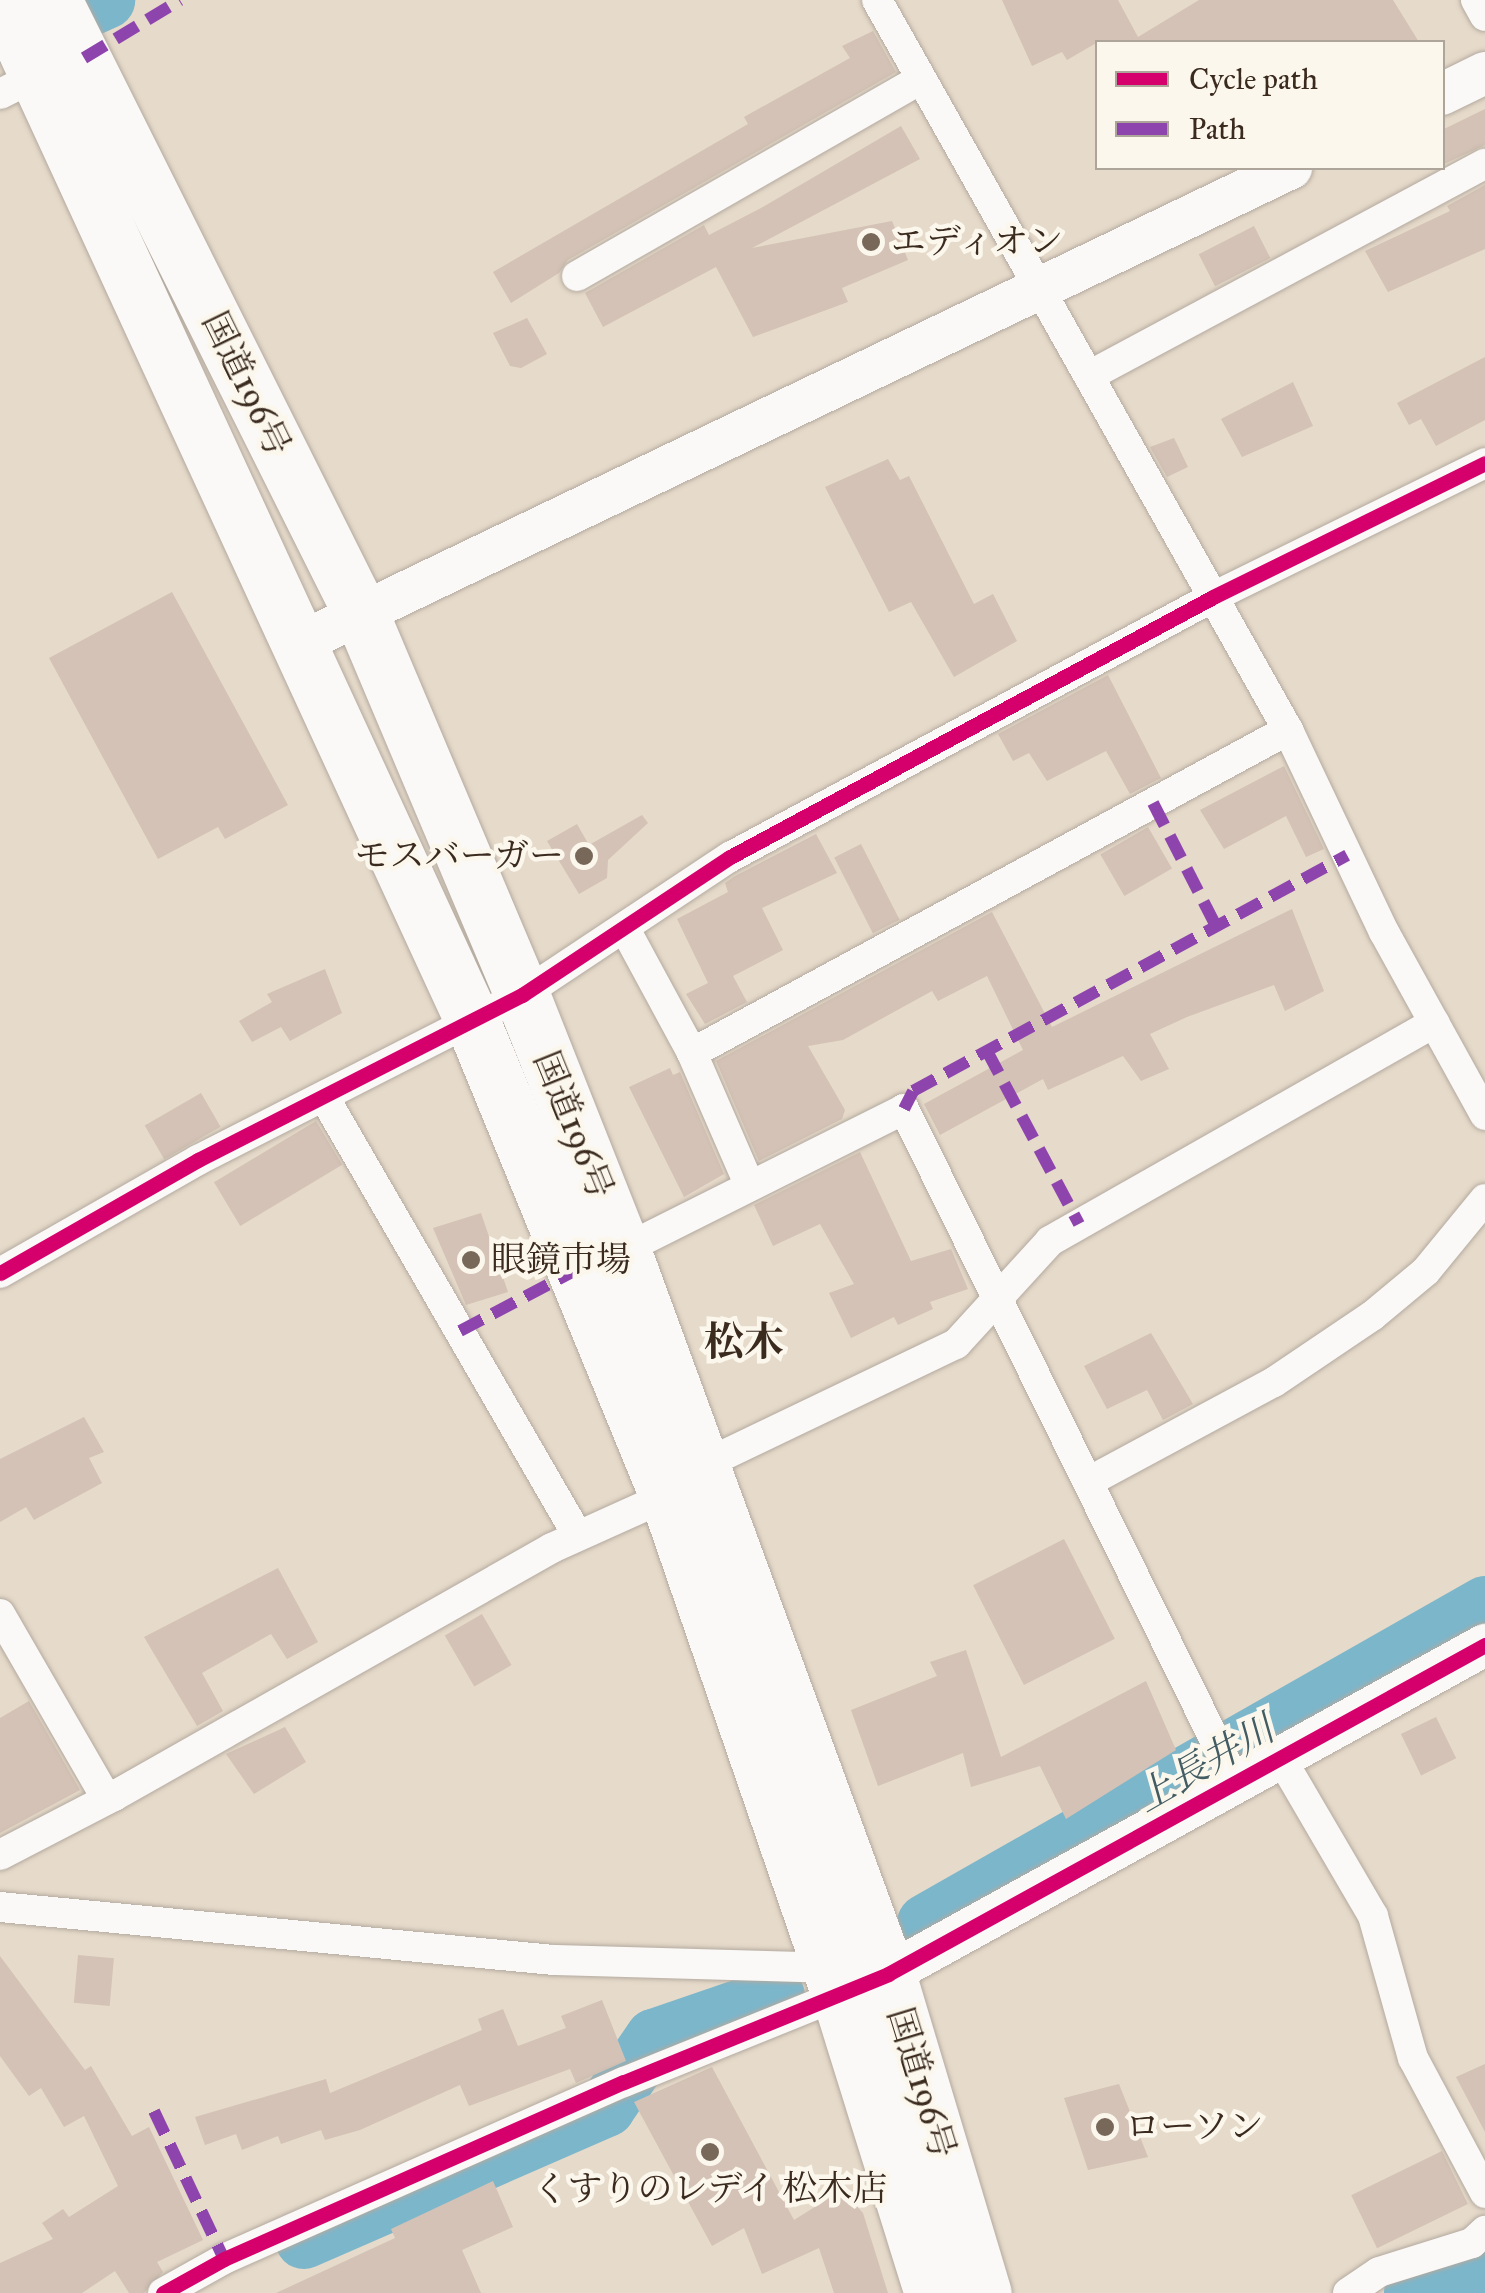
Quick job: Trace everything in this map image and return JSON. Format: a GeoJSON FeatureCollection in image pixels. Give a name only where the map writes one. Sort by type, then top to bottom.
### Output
{"type":"FeatureCollection","features":[{"type":"Feature","properties":{"kind":"highway","name":"国道196号"},"geometry":{"type":"LineString","coordinates":[[38,43],[362,616],[522,995],[623,1250],[684,1481],[852,1979],[984,2293]]}},
{"type":"Feature","properties":{"kind":"highway","name":"国道196号"},"geometry":{"type":"LineString","coordinates":[[38,43],[302,642],[684,1481]]}},
{"type":"Feature","properties":{"kind":"highway","name":"国道196号"},"geometry":{"type":"LineString","coordinates":[[852,1979],[932,2293]]}},
{"type":"Feature","properties":{"kind":"street"},"geometry":{"type":"LineString","coordinates":[[876,0],[1288,730],[1434,1024],[1485,1114]]}},
{"type":"Feature","properties":{"kind":"street"},"geometry":{"type":"LineString","coordinates":[[1445,93],[1485,73]]}},
{"type":"Feature","properties":{"kind":"street"},"geometry":{"type":"LineString","coordinates":[[577,276],[921,79]]}},
{"type":"Feature","properties":{"kind":"street"},"geometry":{"type":"LineString","coordinates":[[1089,376],[1485,164]]}},
{"type":"Feature","properties":{"kind":"street"},"geometry":{"type":"LineString","coordinates":[[302,642],[1287,170]]}},
{"type":"Feature","properties":{"kind":"street"},"geometry":{"type":"LineString","coordinates":[[0,1272],[324,1096],[522,995],[730,857],[1213,597],[1485,463]]}},
{"type":"Feature","properties":{"kind":"street"},"geometry":{"type":"LineString","coordinates":[[692,1053],[1288,730]]}},
{"type":"Feature","properties":{"kind":"street"},"geometry":{"type":"LineString","coordinates":[[624,928],[692,1053],[749,1184]]}},
{"type":"Feature","properties":{"kind":"street"},"geometry":{"type":"LineString","coordinates":[[0,1855],[114,1796],[342,1662],[684,1481],[956,1344],[1050,1241],[1434,1024]]}},
{"type":"Feature","properties":{"kind":"street"},"geometry":{"type":"LineString","coordinates":[[324,1096],[578,1536]]}},
{"type":"Feature","properties":{"kind":"street"},"geometry":{"type":"LineString","coordinates":[[623,1250],[904,1109],[1234,1779]]}},
{"type":"Feature","properties":{"kind":"street"},"geometry":{"type":"LineString","coordinates":[[1088,1482],[1274,1382],[1372,1316],[1426,1271],[1485,1199]]}},
{"type":"Feature","properties":{"kind":"street"},"geometry":{"type":"LineString","coordinates":[[0,1614],[102,1791],[114,1796]]}},
{"type":"Feature","properties":{"kind":"street"},"geometry":{"type":"LineString","coordinates":[[164,2293],[224,2259],[852,1979],[1485,1646]]}},
{"type":"Feature","properties":{"kind":"street"},"geometry":{"type":"LineString","coordinates":[[1279,1755],[1373,1916],[1413,2058],[1485,2194]]}},
{"type":"Feature","properties":{"kind":"street"},"geometry":{"type":"LineString","coordinates":[[0,1908],[553,1960],[852,1979]]}},
{"type":"Feature","properties":{"kind":"street"},"geometry":{"type":"LineString","coordinates":[[1348,2293],[1380,2272],[1472,2243],[1485,2231]]}},
{"type":"Feature","properties":{"kind":"building"},"geometry":{"type":"Polygon","coordinates":[[[1002,0],[1118,0],[1138,37],[1199,0],[1393,0],[1418,40],[1095,40],[1095,44],[1067,60],[1062,52],[1032,66],[1002,0]]]}},
{"type":"Feature","properties":{"kind":"building"},"geometry":{"type":"Polygon","coordinates":[[[873,31],[896,72],[568,260],[559,273],[511,303],[493,272],[748,124],[744,117],[850,58],[842,46],[873,31]]]}},
{"type":"Feature","properties":{"kind":"building"},"geometry":{"type":"Polygon","coordinates":[[[1485,109],[1485,145],[1445,164],[1445,129],[1485,109]]]}},
{"type":"Feature","properties":{"kind":"building"},"geometry":{"type":"Polygon","coordinates":[[[901,126],[920,159],[752,248],[892,221],[908,260],[842,288],[848,302],[753,337],[716,267],[603,327],[585,293],[704,225],[709,235],[761,208],[901,126]]]}},
{"type":"Feature","properties":{"kind":"building"},"geometry":{"type":"Polygon","coordinates":[[[1485,185],[1485,249],[1388,292],[1365,251],[1450,211],[1447,206],[1485,185]]]}},
{"type":"Feature","properties":{"kind":"building"},"geometry":{"type":"Polygon","coordinates":[[[1254,226],[1270,258],[1215,286],[1199,254],[1254,226]]]}},
{"type":"Feature","properties":{"kind":"building"},"geometry":{"type":"Polygon","coordinates":[[[527,318],[547,354],[521,368],[510,366],[493,333],[527,318]]]}},
{"type":"Feature","properties":{"kind":"building"},"geometry":{"type":"Polygon","coordinates":[[[1485,357],[1485,420],[1436,446],[1421,419],[1409,425],[1397,403],[1485,357]]]}},
{"type":"Feature","properties":{"kind":"building"},"geometry":{"type":"Polygon","coordinates":[[[1293,382],[1313,426],[1242,457],[1221,419],[1293,382]]]}},
{"type":"Feature","properties":{"kind":"building"},"geometry":{"type":"Polygon","coordinates":[[[1174,438],[1188,467],[1167,477],[1150,447],[1174,438]]]}},
{"type":"Feature","properties":{"kind":"building"},"geometry":{"type":"Polygon","coordinates":[[[888,459],[900,480],[909,476],[974,604],[993,594],[1017,641],[954,677],[911,602],[889,612],[825,487],[888,459]]]}},
{"type":"Feature","properties":{"kind":"building"},"geometry":{"type":"Polygon","coordinates":[[[172,592],[288,805],[225,839],[218,827],[158,859],[49,658],[172,592]]]}},
{"type":"Feature","properties":{"kind":"building"},"geometry":{"type":"Polygon","coordinates":[[[1108,675],[1161,778],[1130,794],[1106,751],[1047,781],[1029,753],[1013,761],[998,734],[1108,675]]]}},
{"type":"Feature","properties":{"kind":"building"},"geometry":{"type":"Polygon","coordinates":[[[1284,766],[1324,849],[1306,857],[1286,816],[1224,849],[1200,810],[1284,766]]]}},
{"type":"Feature","properties":{"kind":"building","name":"モスバーガー"},"geometry":{"type":"Polygon","coordinates":[[[642,815],[648,823],[608,860],[607,878],[579,894],[547,841],[577,824],[589,845],[642,815]]]}},
{"type":"Feature","properties":{"kind":"building"},"geometry":{"type":"Polygon","coordinates":[[[1148,827],[1172,869],[1124,896],[1100,854],[1148,827]]]}},
{"type":"Feature","properties":{"kind":"building"},"geometry":{"type":"Polygon","coordinates":[[[816,834],[837,873],[762,908],[783,950],[733,976],[747,1002],[705,1024],[686,994],[708,983],[677,919],[728,892],[725,883],[735,876],[816,834]]]}},
{"type":"Feature","properties":{"kind":"building"},"geometry":{"type":"Polygon","coordinates":[[[861,844],[900,920],[873,933],[834,858],[861,844]]]}},
{"type":"Feature","properties":{"kind":"building"},"geometry":{"type":"Polygon","coordinates":[[[1292,909],[1324,991],[1285,1011],[1274,985],[1187,1017],[1150,1034],[1169,1069],[1141,1081],[1123,1056],[1048,1090],[1043,1079],[940,1135],[924,1104],[1023,1050],[987,976],[938,1001],[932,991],[843,1040],[808,1046],[845,1110],[842,1119],[759,1161],[716,1061],[992,912],[1052,1027],[1292,909]]]}},
{"type":"Feature","properties":{"kind":"building"},"geometry":{"type":"Polygon","coordinates":[[[325,969],[342,1013],[290,1041],[281,1027],[252,1042],[239,1021],[272,1002],[267,994],[325,969]]]}},
{"type":"Feature","properties":{"kind":"building"},"geometry":{"type":"Polygon","coordinates":[[[670,1068],[673,1075],[680,1072],[724,1174],[684,1197],[629,1087],[670,1068]]]}},
{"type":"Feature","properties":{"kind":"building"},"geometry":{"type":"Polygon","coordinates":[[[201,1093],[220,1127],[164,1159],[145,1126],[201,1093]]]}},
{"type":"Feature","properties":{"kind":"building"},"geometry":{"type":"Polygon","coordinates":[[[316,1121],[342,1165],[240,1226],[214,1182],[316,1121]]]}},
{"type":"Feature","properties":{"kind":"building"},"geometry":{"type":"Polygon","coordinates":[[[860,1152],[911,1261],[951,1249],[968,1289],[930,1302],[933,1309],[898,1325],[894,1317],[851,1338],[829,1293],[854,1284],[820,1224],[773,1246],[754,1205],[860,1152]]]}},
{"type":"Feature","properties":{"kind":"building","name":"眼鏡市場"},"geometry":{"type":"Polygon","coordinates":[[[481,1213],[508,1292],[466,1305],[433,1228],[481,1213]]]}},
{"type":"Feature","properties":{"kind":"building"},"geometry":{"type":"Polygon","coordinates":[[[1151,1333],[1193,1404],[1163,1420],[1147,1390],[1107,1409],[1084,1366],[1151,1333]]]}},
{"type":"Feature","properties":{"kind":"building"},"geometry":{"type":"Polygon","coordinates":[[[84,1417],[104,1452],[89,1458],[102,1483],[34,1520],[26,1507],[0,1522],[0,1459],[84,1417]]]}},
{"type":"Feature","properties":{"kind":"building"},"geometry":{"type":"Polygon","coordinates":[[[1064,1539],[1115,1639],[1024,1685],[973,1585],[1064,1539]]]}},
{"type":"Feature","properties":{"kind":"building"},"geometry":{"type":"Polygon","coordinates":[[[278,1568],[318,1642],[287,1659],[271,1634],[202,1673],[223,1711],[197,1726],[144,1637],[278,1568]]]}},
{"type":"Feature","properties":{"kind":"building"},"geometry":{"type":"Polygon","coordinates":[[[482,1614],[512,1665],[474,1687],[445,1636],[482,1614]]]}},
{"type":"Feature","properties":{"kind":"building"},"geometry":{"type":"Polygon","coordinates":[[[966,1650],[1001,1757],[1146,1681],[1176,1750],[1066,1819],[1040,1766],[971,1787],[963,1753],[878,1786],[851,1710],[937,1676],[930,1662],[966,1650]]]}},
{"type":"Feature","properties":{"kind":"building"},"geometry":{"type":"Polygon","coordinates":[[[29,1701],[80,1790],[0,1833],[0,1718],[29,1701]]]}},
{"type":"Feature","properties":{"kind":"building"},"geometry":{"type":"Polygon","coordinates":[[[1436,1717],[1456,1758],[1421,1775],[1401,1734],[1436,1717]]]}},
{"type":"Feature","properties":{"kind":"building"},"geometry":{"type":"Polygon","coordinates":[[[285,1727],[306,1762],[254,1794],[226,1754],[285,1727]]]}},
{"type":"Feature","properties":{"kind":"building"},"geometry":{"type":"Polygon","coordinates":[[[78,1955],[114,1958],[110,2006],[74,2003],[78,1955]]]}},
{"type":"Feature","properties":{"kind":"building"},"geometry":{"type":"Polygon","coordinates":[[[0,1956],[85,2070],[91,2066],[132,2136],[149,2127],[203,2240],[157,2262],[163,2272],[144,2293],[129,2293],[115,2271],[82,2293],[0,2293],[0,2263],[53,2239],[42,2223],[63,2209],[69,2217],[118,2186],[84,2116],[64,2127],[41,2088],[29,2096],[0,2056],[0,1956]]]}},
{"type":"Feature","properties":{"kind":"building"},"geometry":{"type":"Polygon","coordinates":[[[602,2000],[626,2061],[576,2083],[570,2069],[469,2106],[460,2085],[360,2130],[325,2140],[321,2130],[281,2144],[278,2136],[242,2150],[236,2134],[205,2145],[195,2117],[326,2079],[330,2093],[482,2030],[478,2019],[503,2009],[518,2046],[566,2028],[561,2016],[602,2000]]]}},
{"type":"Feature","properties":{"kind":"building"},"geometry":{"type":"Polygon","coordinates":[[[1485,2064],[1485,2132],[1456,2077],[1485,2064]]]}},
{"type":"Feature","properties":{"kind":"building","name":"くすりのレデイ 松木店"},"geometry":{"type":"Polygon","coordinates":[[[712,2067],[794,2220],[842,2190],[863,2213],[888,2293],[834,2293],[819,2248],[762,2274],[744,2228],[712,2246],[634,2102],[712,2067]]]}},
{"type":"Feature","properties":{"kind":"building","name":"ローソン"},"geometry":{"type":"Polygon","coordinates":[[[1119,2084],[1148,2157],[1088,2170],[1064,2098],[1119,2084]]]}},
{"type":"Feature","properties":{"kind":"building"},"geometry":{"type":"Polygon","coordinates":[[[1442,2151],[1468,2204],[1377,2248],[1351,2195],[1442,2151]]]}},
{"type":"Feature","properties":{"kind":"building"},"geometry":{"type":"Polygon","coordinates":[[[493,2181],[513,2227],[462,2250],[481,2293],[276,2293],[395,2238],[391,2229],[493,2181]]]}},
{"type":"Feature","properties":{"kind":"waterway"},"geometry":{"type":"LineString","coordinates":[[18,40],[106,0]]}},
{"type":"Feature","properties":{"kind":"waterway","name":"上長井川"},"geometry":{"type":"LineString","coordinates":[[926,1923],[1485,1605]]}},
{"type":"Feature","properties":{"kind":"waterway","name":"上長井川"},"geometry":{"type":"LineString","coordinates":[[304,2240],[606,2108],[654,2038],[776,1996]]}},
{"type":"Feature","properties":{"kind":"waterway","name":"上長井川"},"geometry":{"type":"LineString","coordinates":[[1413,2293],[1485,2272]]}},
{"type":"Feature","properties":{"kind":"marked path"},"geometry":{"type":"LineString","coordinates":[[84,58],[180,0]]}},
{"type":"Feature","properties":{"kind":"marked path"},"geometry":{"type":"LineString","coordinates":[[1153,803],[1216,926]]}},
{"type":"Feature","properties":{"kind":"marked path"},"geometry":{"type":"LineString","coordinates":[[904,1109],[913,1091],[1347,855]]}},
{"type":"Feature","properties":{"kind":"marked path"},"geometry":{"type":"LineString","coordinates":[[987,1051],[1079,1224]]}},
{"type":"Feature","properties":{"kind":"marked path"},"geometry":{"type":"LineString","coordinates":[[460,1331],[574,1271]]}},
{"type":"Feature","properties":{"kind":"marked path"},"geometry":{"type":"LineString","coordinates":[[154,2111],[224,2259]]}},
{"type":"Feature","properties":{"kind":"cycle path"},"geometry":{"type":"LineString","coordinates":[[0,1273],[198,1160],[522,995],[730,857],[1213,597],[1485,463]]}},
{"type":"Feature","properties":{"kind":"cycle path"},"geometry":{"type":"LineString","coordinates":[[163,2293],[224,2259],[624,2082],[888,1974],[1485,1645]]}},
{"type":"Feature","properties":{"kind":"place","name":"エディオン"},"geometry":{"type":"Point","coordinates":[871,242]}},
{"type":"Feature","properties":{"kind":"place","name":"モスバーガー"},"geometry":{"type":"Point","coordinates":[584,856]}},
{"type":"Feature","properties":{"kind":"place","name":"眼鏡市場"},"geometry":{"type":"Point","coordinates":[471,1260]}},
{"type":"Feature","properties":{"kind":"place","name":"ローソン"},"geometry":{"type":"Point","coordinates":[1105,2127]}},
{"type":"Feature","properties":{"kind":"place","name":"くすりのレデイ 松木店"},"geometry":{"type":"Point","coordinates":[710,2152]}},
{"type":"Feature","properties":{"kind":"district","name":"松木"},"geometry":{"type":"Point","coordinates":[744,1342]}}]}
